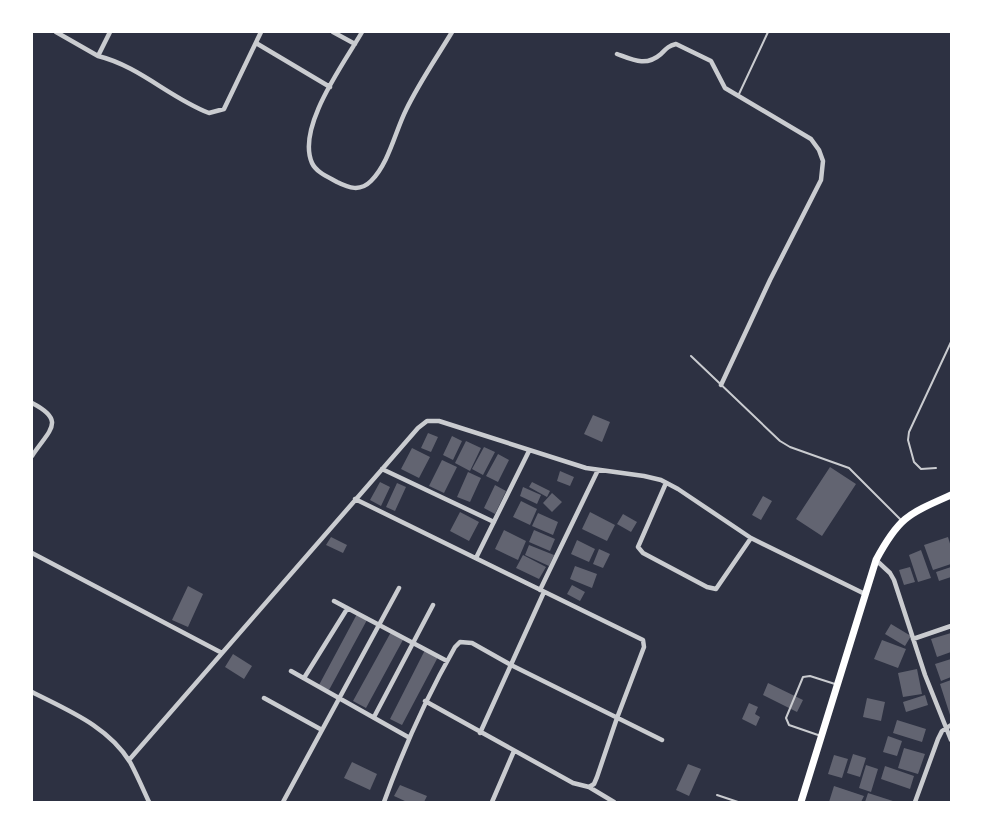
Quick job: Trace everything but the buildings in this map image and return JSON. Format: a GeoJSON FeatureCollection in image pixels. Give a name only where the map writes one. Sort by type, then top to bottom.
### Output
{"type":"FeatureCollection","features":[{"type":"Feature","properties":{"kind":"highway"},"geometry":{"type":"LineString","coordinates":[[802,802],[876,560],[897,524],[919,509],[951,495]]}},
{"type":"Feature","properties":{"kind":"street"},"geometry":{"type":"LineString","coordinates":[[56,32],[98,56],[130,68],[199,110],[209,113],[224,109],[261,32]]}},
{"type":"Feature","properties":{"kind":"street"},"geometry":{"type":"LineString","coordinates":[[98,56],[110,32]]}},
{"type":"Feature","properties":{"kind":"street"},"geometry":{"type":"LineString","coordinates":[[333,32],[355,44]]}},
{"type":"Feature","properties":{"kind":"street"},"geometry":{"type":"LineString","coordinates":[[362,32],[318,108],[309,142],[312,163],[318,171],[352,188],[361,188],[370,182],[377,172],[407,108],[452,32]]}},
{"type":"Feature","properties":{"kind":"street"},"geometry":{"type":"LineString","coordinates":[[256,43],[330,88]]}},
{"type":"Feature","properties":{"kind":"street"},"geometry":{"type":"LineString","coordinates":[[617,54],[648,62],[670,46],[681,46],[711,61],[725,88],[811,139],[820,150],[824,170],[821,180],[721,385]]}},
{"type":"Feature","properties":{"kind":"street"},"geometry":{"type":"LineString","coordinates":[[32,403],[49,413],[53,424],[32,456]]}},
{"type":"Feature","properties":{"kind":"street"},"geometry":{"type":"LineString","coordinates":[[129,760],[355,499],[427,421],[439,421],[529,451],[598,470],[644,476],[666,483],[751,538],[866,594]]}},
{"type":"Feature","properties":{"kind":"street"},"geometry":{"type":"LineString","coordinates":[[475,558],[529,451]]}},
{"type":"Feature","properties":{"kind":"street"},"geometry":{"type":"LineString","coordinates":[[382,469],[494,522]]}},
{"type":"Feature","properties":{"kind":"street"},"geometry":{"type":"LineString","coordinates":[[480,733],[598,470]]}},
{"type":"Feature","properties":{"kind":"street"},"geometry":{"type":"LineString","coordinates":[[666,483],[640,540],[638,547],[643,553],[707,587],[716,589],[751,538]]}},
{"type":"Feature","properties":{"kind":"street"},"geometry":{"type":"LineString","coordinates":[[355,499],[645,643],[597,777],[589,787]]}},
{"type":"Feature","properties":{"kind":"street"},"geometry":{"type":"LineString","coordinates":[[32,553],[222,653]]}},
{"type":"Feature","properties":{"kind":"street"},"geometry":{"type":"LineString","coordinates":[[876,560],[894,580],[925,675],[949,725],[951,740]]}},
{"type":"Feature","properties":{"kind":"street"},"geometry":{"type":"LineString","coordinates":[[283,803],[399,588]]}},
{"type":"Feature","properties":{"kind":"street"},"geometry":{"type":"LineString","coordinates":[[334,601],[447,661]]}},
{"type":"Feature","properties":{"kind":"street"},"geometry":{"type":"LineString","coordinates":[[374,717],[433,605]]}},
{"type":"Feature","properties":{"kind":"street"},"geometry":{"type":"LineString","coordinates":[[304,678],[347,609]]}},
{"type":"Feature","properties":{"kind":"street"},"geometry":{"type":"LineString","coordinates":[[913,639],[951,626]]}},
{"type":"Feature","properties":{"kind":"street"},"geometry":{"type":"LineString","coordinates":[[384,803],[408,737],[425,701],[455,647],[465,641],[662,740]]}},
{"type":"Feature","properties":{"kind":"street"},"geometry":{"type":"LineString","coordinates":[[291,671],[408,737]]}},
{"type":"Feature","properties":{"kind":"street"},"geometry":{"type":"LineString","coordinates":[[32,692],[83,718],[107,736],[129,760],[149,803]]}},
{"type":"Feature","properties":{"kind":"street"},"geometry":{"type":"LineString","coordinates":[[264,698],[322,730]]}},
{"type":"Feature","properties":{"kind":"street"},"geometry":{"type":"LineString","coordinates":[[425,701],[573,783],[589,787],[614,803]]}},
{"type":"Feature","properties":{"kind":"street"},"geometry":{"type":"LineString","coordinates":[[915,803],[938,739],[949,725]]}},
{"type":"Feature","properties":{"kind":"street"},"geometry":{"type":"LineString","coordinates":[[492,803],[514,751]]}},
{"type":"Feature","properties":{"kind":"lane"},"geometry":{"type":"LineString","coordinates":[[738,97],[768,32]]}},
{"type":"Feature","properties":{"kind":"lane"},"geometry":{"type":"LineString","coordinates":[[936,468],[918,468],[908,436],[951,342]]}},
{"type":"Feature","properties":{"kind":"lane"},"geometry":{"type":"LineString","coordinates":[[691,356],[785,444],[853,470],[902,521]]}},
{"type":"Feature","properties":{"kind":"lane"},"geometry":{"type":"LineString","coordinates":[[822,737],[789,725],[786,718],[803,677],[810,676],[838,685]]}},
{"type":"Feature","properties":{"kind":"lane"},"geometry":{"type":"LineString","coordinates":[[717,794],[738,803]]}}]}
